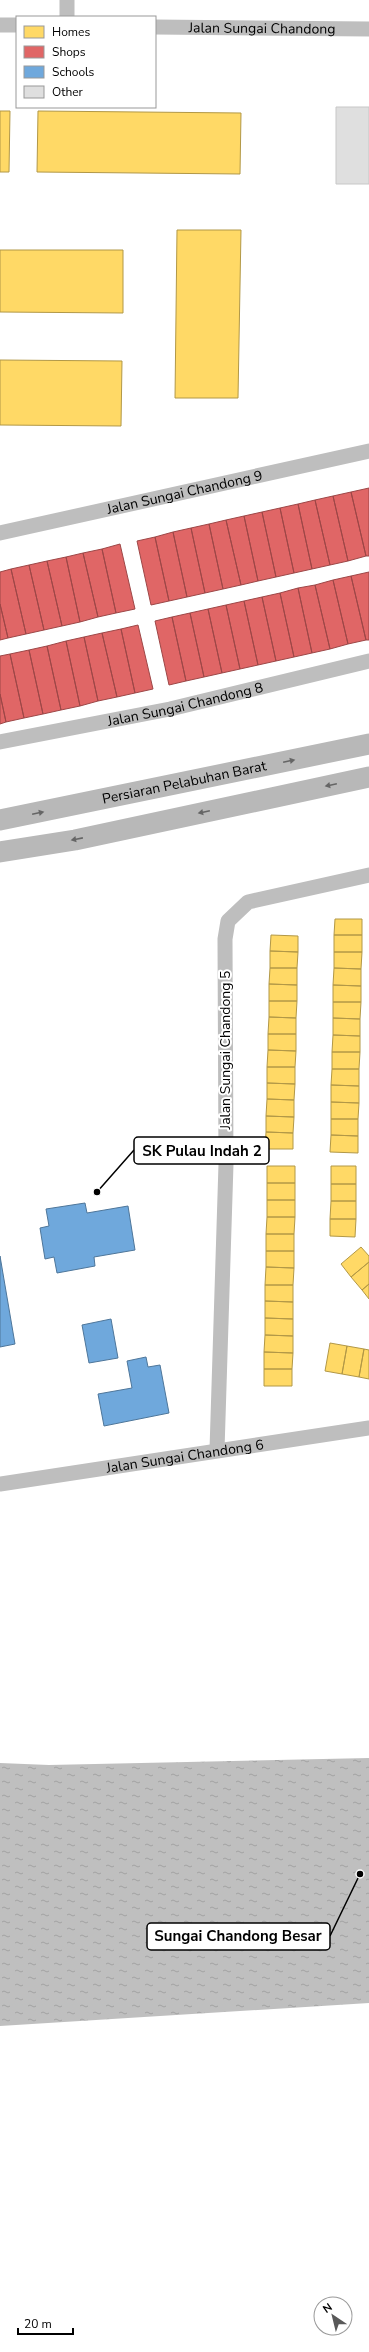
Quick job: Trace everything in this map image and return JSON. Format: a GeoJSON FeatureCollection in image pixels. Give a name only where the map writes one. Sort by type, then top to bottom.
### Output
{"type":"FeatureCollection","features":[{"type":"Feature","properties":{"kind":"street"},"geometry":{"type":"LineString","coordinates":[[67,0],[67,16]]}},
{"type":"Feature","properties":{"kind":"street"},"geometry":{"type":"LineString","coordinates":[[0,25],[16,25]]}},
{"type":"Feature","properties":{"kind":"street","name":"Jalan Sungai Chandong"},"geometry":{"type":"LineString","coordinates":[[156,27],[369,30]]}},
{"type":"Feature","properties":{"kind":"street","name":"Jalan Sungai Chandong 9"},"geometry":{"type":"LineString","coordinates":[[0,533],[369,451]]}},
{"type":"Feature","properties":{"kind":"street","name":"Jalan Sungai Chandong 8"},"geometry":{"type":"LineString","coordinates":[[0,742],[170,709],[369,660]]}},
{"type":"Feature","properties":{"kind":"street"},"geometry":{"type":"LineString","coordinates":[[361,746],[349,760],[349,770],[362,778]]}},
{"type":"Feature","properties":{"kind":"street","name":"Persiaran Pelabuhan Barat"},"geometry":{"type":"LineString","coordinates":[[0,820],[361,746]]}},
{"type":"Feature","properties":{"kind":"street"},"geometry":{"type":"LineString","coordinates":[[0,852],[75,840],[362,778]]}},
{"type":"Feature","properties":{"kind":"street","name":"Jalan Sungai Chandong 5"},"geometry":{"type":"LineString","coordinates":[[217,1450],[226,1164],[225,939],[228,921],[248,902],[369,875]]}},
{"type":"Feature","properties":{"kind":"street","name":"Jalan Sungai Chandong 6"},"geometry":{"type":"LineString","coordinates":[[0,1484],[369,1428]]}},
{"type":"Feature","properties":{"kind":"water"},"geometry":{"type":"Polygon","coordinates":[[[369,1758],[369,2003],[0,2026],[0,1763],[49,1765],[369,1758]]]}},
{"type":"Feature","properties":{"kind":"building: Homes"},"geometry":{"type":"Polygon","coordinates":[[[0,111],[10,111],[9,172],[0,172],[0,111]]]}},
{"type":"Feature","properties":{"kind":"building: Homes"},"geometry":{"type":"Polygon","coordinates":[[[38,111],[241,113],[240,174],[37,172],[38,111]]]}},
{"type":"Feature","properties":{"kind":"building: Homes"},"geometry":{"type":"Polygon","coordinates":[[[177,230],[241,230],[238,398],[175,398],[177,230]]]}},
{"type":"Feature","properties":{"kind":"building: Homes"},"geometry":{"type":"Polygon","coordinates":[[[0,250],[123,250],[123,313],[0,312],[0,250]]]}},
{"type":"Feature","properties":{"kind":"building: Homes"},"geometry":{"type":"Polygon","coordinates":[[[0,360],[122,361],[121,426],[0,425],[0,360]]]}},
{"type":"Feature","properties":{"kind":"building: Homes"},"geometry":{"type":"Polygon","coordinates":[[[335,919],[362,919],[362,935],[334,935],[335,919]]]}},
{"type":"Feature","properties":{"kind":"building: Homes"},"geometry":{"type":"Polygon","coordinates":[[[271,935],[298,936],[298,952],[270,951],[271,935]]]}},
{"type":"Feature","properties":{"kind":"building: Homes"},"geometry":{"type":"Polygon","coordinates":[[[334,935],[362,935],[362,952],[334,952],[334,935]]]}},
{"type":"Feature","properties":{"kind":"building: Homes"},"geometry":{"type":"Polygon","coordinates":[[[270,951],[298,952],[297,968],[270,968],[270,951]]]}},
{"type":"Feature","properties":{"kind":"building: Homes"},"geometry":{"type":"Polygon","coordinates":[[[334,952],[362,952],[361,969],[334,968],[334,952]]]}},
{"type":"Feature","properties":{"kind":"building: Homes"},"geometry":{"type":"Polygon","coordinates":[[[270,968],[297,968],[297,985],[269,984],[270,968]]]}},
{"type":"Feature","properties":{"kind":"building: Homes"},"geometry":{"type":"Polygon","coordinates":[[[334,968],[361,969],[361,986],[333,985],[334,968]]]}},
{"type":"Feature","properties":{"kind":"building: Homes"},"geometry":{"type":"Polygon","coordinates":[[[269,984],[297,985],[297,1001],[269,1001],[269,984]]]}},
{"type":"Feature","properties":{"kind":"building: Homes"},"geometry":{"type":"Polygon","coordinates":[[[333,985],[361,986],[361,1002],[333,1002],[333,985]]]}},
{"type":"Feature","properties":{"kind":"building: Homes"},"geometry":{"type":"Polygon","coordinates":[[[269,1001],[297,1001],[296,1018],[269,1017],[269,1001]]]}},
{"type":"Feature","properties":{"kind":"building: Homes"},"geometry":{"type":"Polygon","coordinates":[[[333,1002],[361,1002],[360,1019],[333,1018],[333,1002]]]}},
{"type":"Feature","properties":{"kind":"building: Homes"},"geometry":{"type":"Polygon","coordinates":[[[269,1017],[296,1018],[296,1034],[268,1034],[269,1017]]]}},
{"type":"Feature","properties":{"kind":"building: Homes"},"geometry":{"type":"Polygon","coordinates":[[[333,1018],[360,1019],[360,1036],[333,1035],[333,1018]]]}},
{"type":"Feature","properties":{"kind":"building: Homes"},"geometry":{"type":"Polygon","coordinates":[[[268,1034],[296,1034],[296,1051],[268,1050],[268,1034]]]}},
{"type":"Feature","properties":{"kind":"building: Homes"},"geometry":{"type":"Polygon","coordinates":[[[333,1035],[360,1036],[360,1052],[332,1052],[333,1035]]]}},
{"type":"Feature","properties":{"kind":"building: Homes"},"geometry":{"type":"Polygon","coordinates":[[[268,1050],[296,1051],[295,1067],[267,1067],[268,1050]]]}},
{"type":"Feature","properties":{"kind":"building: Homes"},"geometry":{"type":"Polygon","coordinates":[[[332,1052],[360,1052],[359,1069],[332,1069],[332,1052]]]}},
{"type":"Feature","properties":{"kind":"building: Homes"},"geometry":{"type":"Polygon","coordinates":[[[267,1067],[295,1067],[295,1084],[267,1083],[267,1067]]]}},
{"type":"Feature","properties":{"kind":"building: Homes"},"geometry":{"type":"Polygon","coordinates":[[[332,1069],[359,1069],[359,1086],[331,1085],[332,1069]]]}},
{"type":"Feature","properties":{"kind":"building: Homes"},"geometry":{"type":"Polygon","coordinates":[[[267,1083],[295,1084],[294,1100],[267,1099],[267,1083]]]}},
{"type":"Feature","properties":{"kind":"building: Homes"},"geometry":{"type":"Polygon","coordinates":[[[331,1085],[359,1086],[359,1103],[331,1102],[331,1085]]]}},
{"type":"Feature","properties":{"kind":"building: Homes"},"geometry":{"type":"Polygon","coordinates":[[[267,1099],[294,1100],[294,1117],[266,1116],[267,1099]]]}},
{"type":"Feature","properties":{"kind":"building: Homes"},"geometry":{"type":"Polygon","coordinates":[[[331,1102],[359,1103],[358,1119],[331,1119],[331,1102]]]}},
{"type":"Feature","properties":{"kind":"building: Homes"},"geometry":{"type":"Polygon","coordinates":[[[266,1116],[294,1117],[293,1133],[266,1132],[266,1116]]]}},
{"type":"Feature","properties":{"kind":"building: Homes"},"geometry":{"type":"Polygon","coordinates":[[[331,1119],[358,1119],[358,1136],[331,1135],[331,1119]]]}},
{"type":"Feature","properties":{"kind":"building: Homes"},"geometry":{"type":"Polygon","coordinates":[[[266,1132],[293,1133],[293,1149],[265,1149],[266,1132]]]}},
{"type":"Feature","properties":{"kind":"building: Homes"},"geometry":{"type":"Polygon","coordinates":[[[331,1135],[358,1136],[358,1153],[330,1152],[331,1135]]]}},
{"type":"Feature","properties":{"kind":"building: Homes"},"geometry":{"type":"Polygon","coordinates":[[[267,1166],[295,1166],[295,1183],[267,1183],[267,1166]]]}},
{"type":"Feature","properties":{"kind":"building: Homes"},"geometry":{"type":"Polygon","coordinates":[[[331,1166],[356,1166],[356,1184],[331,1184],[331,1166]]]}},
{"type":"Feature","properties":{"kind":"building: Homes"},"geometry":{"type":"Polygon","coordinates":[[[267,1183],[295,1183],[295,1200],[267,1200],[267,1183]]]}},
{"type":"Feature","properties":{"kind":"building: Homes"},"geometry":{"type":"Polygon","coordinates":[[[331,1184],[356,1184],[356,1201],[331,1201],[331,1184]]]}},
{"type":"Feature","properties":{"kind":"building: Homes"},"geometry":{"type":"Polygon","coordinates":[[[267,1200],[295,1200],[295,1217],[267,1217],[267,1200]]]}},
{"type":"Feature","properties":{"kind":"building: Homes"},"geometry":{"type":"Polygon","coordinates":[[[331,1201],[356,1201],[356,1219],[330,1219],[331,1201]]]}},
{"type":"Feature","properties":{"kind":"building: Homes"},"geometry":{"type":"Polygon","coordinates":[[[267,1217],[295,1217],[294,1234],[266,1234],[267,1217]]]}},
{"type":"Feature","properties":{"kind":"building: Homes"},"geometry":{"type":"Polygon","coordinates":[[[330,1219],[356,1219],[355,1237],[330,1236],[330,1219]]]}},
{"type":"Feature","properties":{"kind":"building: Homes"},"geometry":{"type":"Polygon","coordinates":[[[266,1234],[294,1234],[294,1251],[266,1251],[266,1234]]]}},
{"type":"Feature","properties":{"kind":"building: Homes"},"geometry":{"type":"Polygon","coordinates":[[[361,1247],[369,1256],[369,1262],[351,1277],[341,1264],[361,1247]]]}},
{"type":"Feature","properties":{"kind":"building: Homes"},"geometry":{"type":"Polygon","coordinates":[[[266,1251],[294,1251],[294,1268],[266,1267],[266,1251]]]}},
{"type":"Feature","properties":{"kind":"building: Homes"},"geometry":{"type":"Polygon","coordinates":[[[369,1262],[369,1284],[362,1290],[351,1277],[369,1262]]]}},
{"type":"Feature","properties":{"kind":"building: Homes"},"geometry":{"type":"Polygon","coordinates":[[[266,1267],[294,1268],[293,1285],[265,1285],[266,1267]]]}},
{"type":"Feature","properties":{"kind":"building: Homes"},"geometry":{"type":"Polygon","coordinates":[[[369,1284],[369,1299],[362,1290],[369,1284]]]}},
{"type":"Feature","properties":{"kind":"building: Homes"},"geometry":{"type":"Polygon","coordinates":[[[265,1285],[293,1285],[293,1302],[265,1301],[265,1285]]]}},
{"type":"Feature","properties":{"kind":"building: Homes"},"geometry":{"type":"Polygon","coordinates":[[[265,1301],[293,1302],[293,1319],[265,1318],[265,1301]]]}},
{"type":"Feature","properties":{"kind":"building: Homes"},"geometry":{"type":"Polygon","coordinates":[[[265,1318],[293,1319],[293,1336],[265,1335],[265,1318]]]}},
{"type":"Feature","properties":{"kind":"building: Homes"},"geometry":{"type":"Polygon","coordinates":[[[265,1335],[293,1336],[293,1353],[264,1352],[265,1335]]]}},
{"type":"Feature","properties":{"kind":"building: Homes"},"geometry":{"type":"Polygon","coordinates":[[[330,1343],[347,1346],[342,1374],[325,1371],[330,1343]]]}},
{"type":"Feature","properties":{"kind":"building: Homes"},"geometry":{"type":"Polygon","coordinates":[[[347,1346],[364,1349],[359,1377],[342,1374],[347,1346]]]}},
{"type":"Feature","properties":{"kind":"building: Homes"},"geometry":{"type":"Polygon","coordinates":[[[364,1349],[369,1350],[369,1379],[359,1377],[364,1349]]]}},
{"type":"Feature","properties":{"kind":"building: Homes"},"geometry":{"type":"Polygon","coordinates":[[[264,1352],[293,1353],[292,1369],[264,1369],[264,1352]]]}},
{"type":"Feature","properties":{"kind":"building: Homes"},"geometry":{"type":"Polygon","coordinates":[[[264,1369],[292,1369],[292,1386],[264,1386],[264,1369]]]}},
{"type":"Feature","properties":{"kind":"building: Shops"},"geometry":{"type":"Polygon","coordinates":[[[369,488],[369,556],[366,556],[351,492],[369,488]]]}},
{"type":"Feature","properties":{"kind":"building: Shops"},"geometry":{"type":"Polygon","coordinates":[[[351,492],[366,556],[348,561],[333,496],[351,492]]]}},
{"type":"Feature","properties":{"kind":"building: Shops"},"geometry":{"type":"Polygon","coordinates":[[[333,496],[348,561],[330,565],[315,500],[333,496]]]}},
{"type":"Feature","properties":{"kind":"building: Shops"},"geometry":{"type":"Polygon","coordinates":[[[315,500],[330,565],[312,569],[298,504],[315,500]]]}},
{"type":"Feature","properties":{"kind":"building: Shops"},"geometry":{"type":"Polygon","coordinates":[[[298,504],[312,569],[294,573],[280,508],[298,504]]]}},
{"type":"Feature","properties":{"kind":"building: Shops"},"geometry":{"type":"Polygon","coordinates":[[[280,508],[294,573],[276,577],[262,512],[280,508]]]}},
{"type":"Feature","properties":{"kind":"building: Shops"},"geometry":{"type":"Polygon","coordinates":[[[262,512],[276,577],[258,581],[244,516],[262,512]]]}},
{"type":"Feature","properties":{"kind":"building: Shops"},"geometry":{"type":"Polygon","coordinates":[[[244,516],[258,581],[241,585],[226,520],[244,516]]]}},
{"type":"Feature","properties":{"kind":"building: Shops"},"geometry":{"type":"Polygon","coordinates":[[[226,520],[241,585],[223,589],[209,524],[226,520]]]}},
{"type":"Feature","properties":{"kind":"building: Shops"},"geometry":{"type":"Polygon","coordinates":[[[209,524],[223,589],[205,593],[191,528],[209,524]]]}},
{"type":"Feature","properties":{"kind":"building: Shops"},"geometry":{"type":"Polygon","coordinates":[[[191,528],[205,593],[187,597],[173,532],[191,528]]]}},
{"type":"Feature","properties":{"kind":"building: Shops"},"geometry":{"type":"Polygon","coordinates":[[[173,532],[187,597],[169,601],[155,537],[173,532]]]}},
{"type":"Feature","properties":{"kind":"building: Shops"},"geometry":{"type":"Polygon","coordinates":[[[155,537],[169,601],[151,605],[137,541],[155,537]]]}},
{"type":"Feature","properties":{"kind":"building: Shops"},"geometry":{"type":"Polygon","coordinates":[[[120,544],[135,609],[116,613],[102,549],[120,544]]]}},
{"type":"Feature","properties":{"kind":"building: Shops"},"geometry":{"type":"Polygon","coordinates":[[[102,549],[116,613],[98,617],[83,553],[102,549]]]}},
{"type":"Feature","properties":{"kind":"building: Shops"},"geometry":{"type":"Polygon","coordinates":[[[83,553],[98,617],[80,622],[66,557],[83,553]]]}},
{"type":"Feature","properties":{"kind":"building: Shops"},"geometry":{"type":"Polygon","coordinates":[[[66,557],[80,622],[62,626],[47,561],[66,557]]]}},
{"type":"Feature","properties":{"kind":"building: Shops"},"geometry":{"type":"Polygon","coordinates":[[[47,561],[62,626],[44,630],[29,565],[47,561]]]}},
{"type":"Feature","properties":{"kind":"building: Shops"},"geometry":{"type":"Polygon","coordinates":[[[29,565],[44,630],[26,634],[11,569],[29,565]]]}},
{"type":"Feature","properties":{"kind":"building: Shops"},"geometry":{"type":"Polygon","coordinates":[[[11,569],[26,634],[8,638],[0,604],[0,572],[11,569]]]}},
{"type":"Feature","properties":{"kind":"building: Shops"},"geometry":{"type":"Polygon","coordinates":[[[369,572],[369,640],[366,640],[351,576],[369,572]]]}},
{"type":"Feature","properties":{"kind":"building: Shops"},"geometry":{"type":"Polygon","coordinates":[[[351,576],[366,640],[348,644],[333,580],[351,576]]]}},
{"type":"Feature","properties":{"kind":"building: Shops"},"geometry":{"type":"Polygon","coordinates":[[[333,580],[348,644],[330,649],[315,585],[333,580]]]}},
{"type":"Feature","properties":{"kind":"building: Shops"},"geometry":{"type":"Polygon","coordinates":[[[315,585],[330,649],[312,653],[298,588],[315,585]]]}},
{"type":"Feature","properties":{"kind":"building: Shops"},"geometry":{"type":"Polygon","coordinates":[[[298,588],[312,653],[294,657],[280,593],[298,588]]]}},
{"type":"Feature","properties":{"kind":"building: Shops"},"geometry":{"type":"Polygon","coordinates":[[[280,593],[294,657],[276,661],[262,597],[280,593]]]}},
{"type":"Feature","properties":{"kind":"building: Shops"},"geometry":{"type":"Polygon","coordinates":[[[262,597],[276,661],[258,665],[244,601],[262,597]]]}},
{"type":"Feature","properties":{"kind":"building: Shops"},"geometry":{"type":"Polygon","coordinates":[[[244,601],[258,665],[240,669],[226,605],[244,601]]]}},
{"type":"Feature","properties":{"kind":"building: Shops"},"geometry":{"type":"Polygon","coordinates":[[[0,604],[8,638],[0,640],[0,604]]]}},
{"type":"Feature","properties":{"kind":"building: Shops"},"geometry":{"type":"Polygon","coordinates":[[[226,605],[240,669],[222,673],[208,609],[226,605]]]}},
{"type":"Feature","properties":{"kind":"building: Shops"},"geometry":{"type":"Polygon","coordinates":[[[208,609],[222,673],[204,677],[190,613],[208,609]]]}},
{"type":"Feature","properties":{"kind":"building: Shops"},"geometry":{"type":"Polygon","coordinates":[[[190,613],[204,677],[186,681],[172,617],[190,613]]]}},
{"type":"Feature","properties":{"kind":"building: Shops"},"geometry":{"type":"Polygon","coordinates":[[[172,617],[186,681],[169,685],[155,621],[172,617]]]}},
{"type":"Feature","properties":{"kind":"building: Shops"},"geometry":{"type":"Polygon","coordinates":[[[138,625],[153,689],[135,693],[121,629],[138,625]]]}},
{"type":"Feature","properties":{"kind":"building: Shops"},"geometry":{"type":"Polygon","coordinates":[[[121,629],[135,693],[117,697],[102,633],[121,629]]]}},
{"type":"Feature","properties":{"kind":"building: Shops"},"geometry":{"type":"Polygon","coordinates":[[[102,633],[117,697],[98,701],[84,637],[102,633]]]}},
{"type":"Feature","properties":{"kind":"building: Shops"},"geometry":{"type":"Polygon","coordinates":[[[84,637],[98,701],[80,706],[66,641],[84,637]]]}},
{"type":"Feature","properties":{"kind":"building: Shops"},"geometry":{"type":"Polygon","coordinates":[[[66,641],[80,706],[61,710],[47,646],[66,641]]]}},
{"type":"Feature","properties":{"kind":"building: Shops"},"geometry":{"type":"Polygon","coordinates":[[[47,646],[61,710],[43,714],[29,650],[47,646]]]}},
{"type":"Feature","properties":{"kind":"building: Shops"},"geometry":{"type":"Polygon","coordinates":[[[29,650],[43,714],[24,718],[10,654],[29,650]]]}},
{"type":"Feature","properties":{"kind":"building: Shops"},"geometry":{"type":"Polygon","coordinates":[[[10,654],[24,718],[6,722],[0,694],[0,656],[10,654]]]}},
{"type":"Feature","properties":{"kind":"building: Shops"},"geometry":{"type":"Polygon","coordinates":[[[0,694],[6,722],[0,724],[0,694]]]}},
{"type":"Feature","properties":{"kind":"building: Schools"},"geometry":{"type":"Polygon","coordinates":[[[85,1203],[87,1213],[128,1206],[135,1250],[94,1257],[95,1266],[57,1273],[54,1257],[45,1259],[40,1228],[49,1226],[46,1209],[85,1203]]]}},
{"type":"Feature","properties":{"kind":"building: Schools"},"geometry":{"type":"Polygon","coordinates":[[[0,1256],[15,1344],[0,1347],[0,1256]]]}},
{"type":"Feature","properties":{"kind":"building: Schools"},"geometry":{"type":"Polygon","coordinates":[[[111,1319],[118,1358],[89,1363],[82,1325],[111,1319]]]}},
{"type":"Feature","properties":{"kind":"building: Schools"},"geometry":{"type":"Polygon","coordinates":[[[146,1357],[148,1367],[160,1365],[169,1413],[104,1426],[98,1394],[132,1388],[127,1361],[146,1357]]]}},
{"type":"Feature","properties":{"kind":"building: Other"},"geometry":{"type":"Polygon","coordinates":[[[336,107],[369,107],[369,184],[336,184],[336,107]]]}},
{"type":"Feature","properties":{"kind":"place","name":"SK Pulau Indah 2"},"geometry":{"type":"Point","coordinates":[97,1192]}},
{"type":"Feature","properties":{"kind":"place","name":"Sungai Chandong Besar"},"geometry":{"type":"Point","coordinates":[360,1874]}}]}
